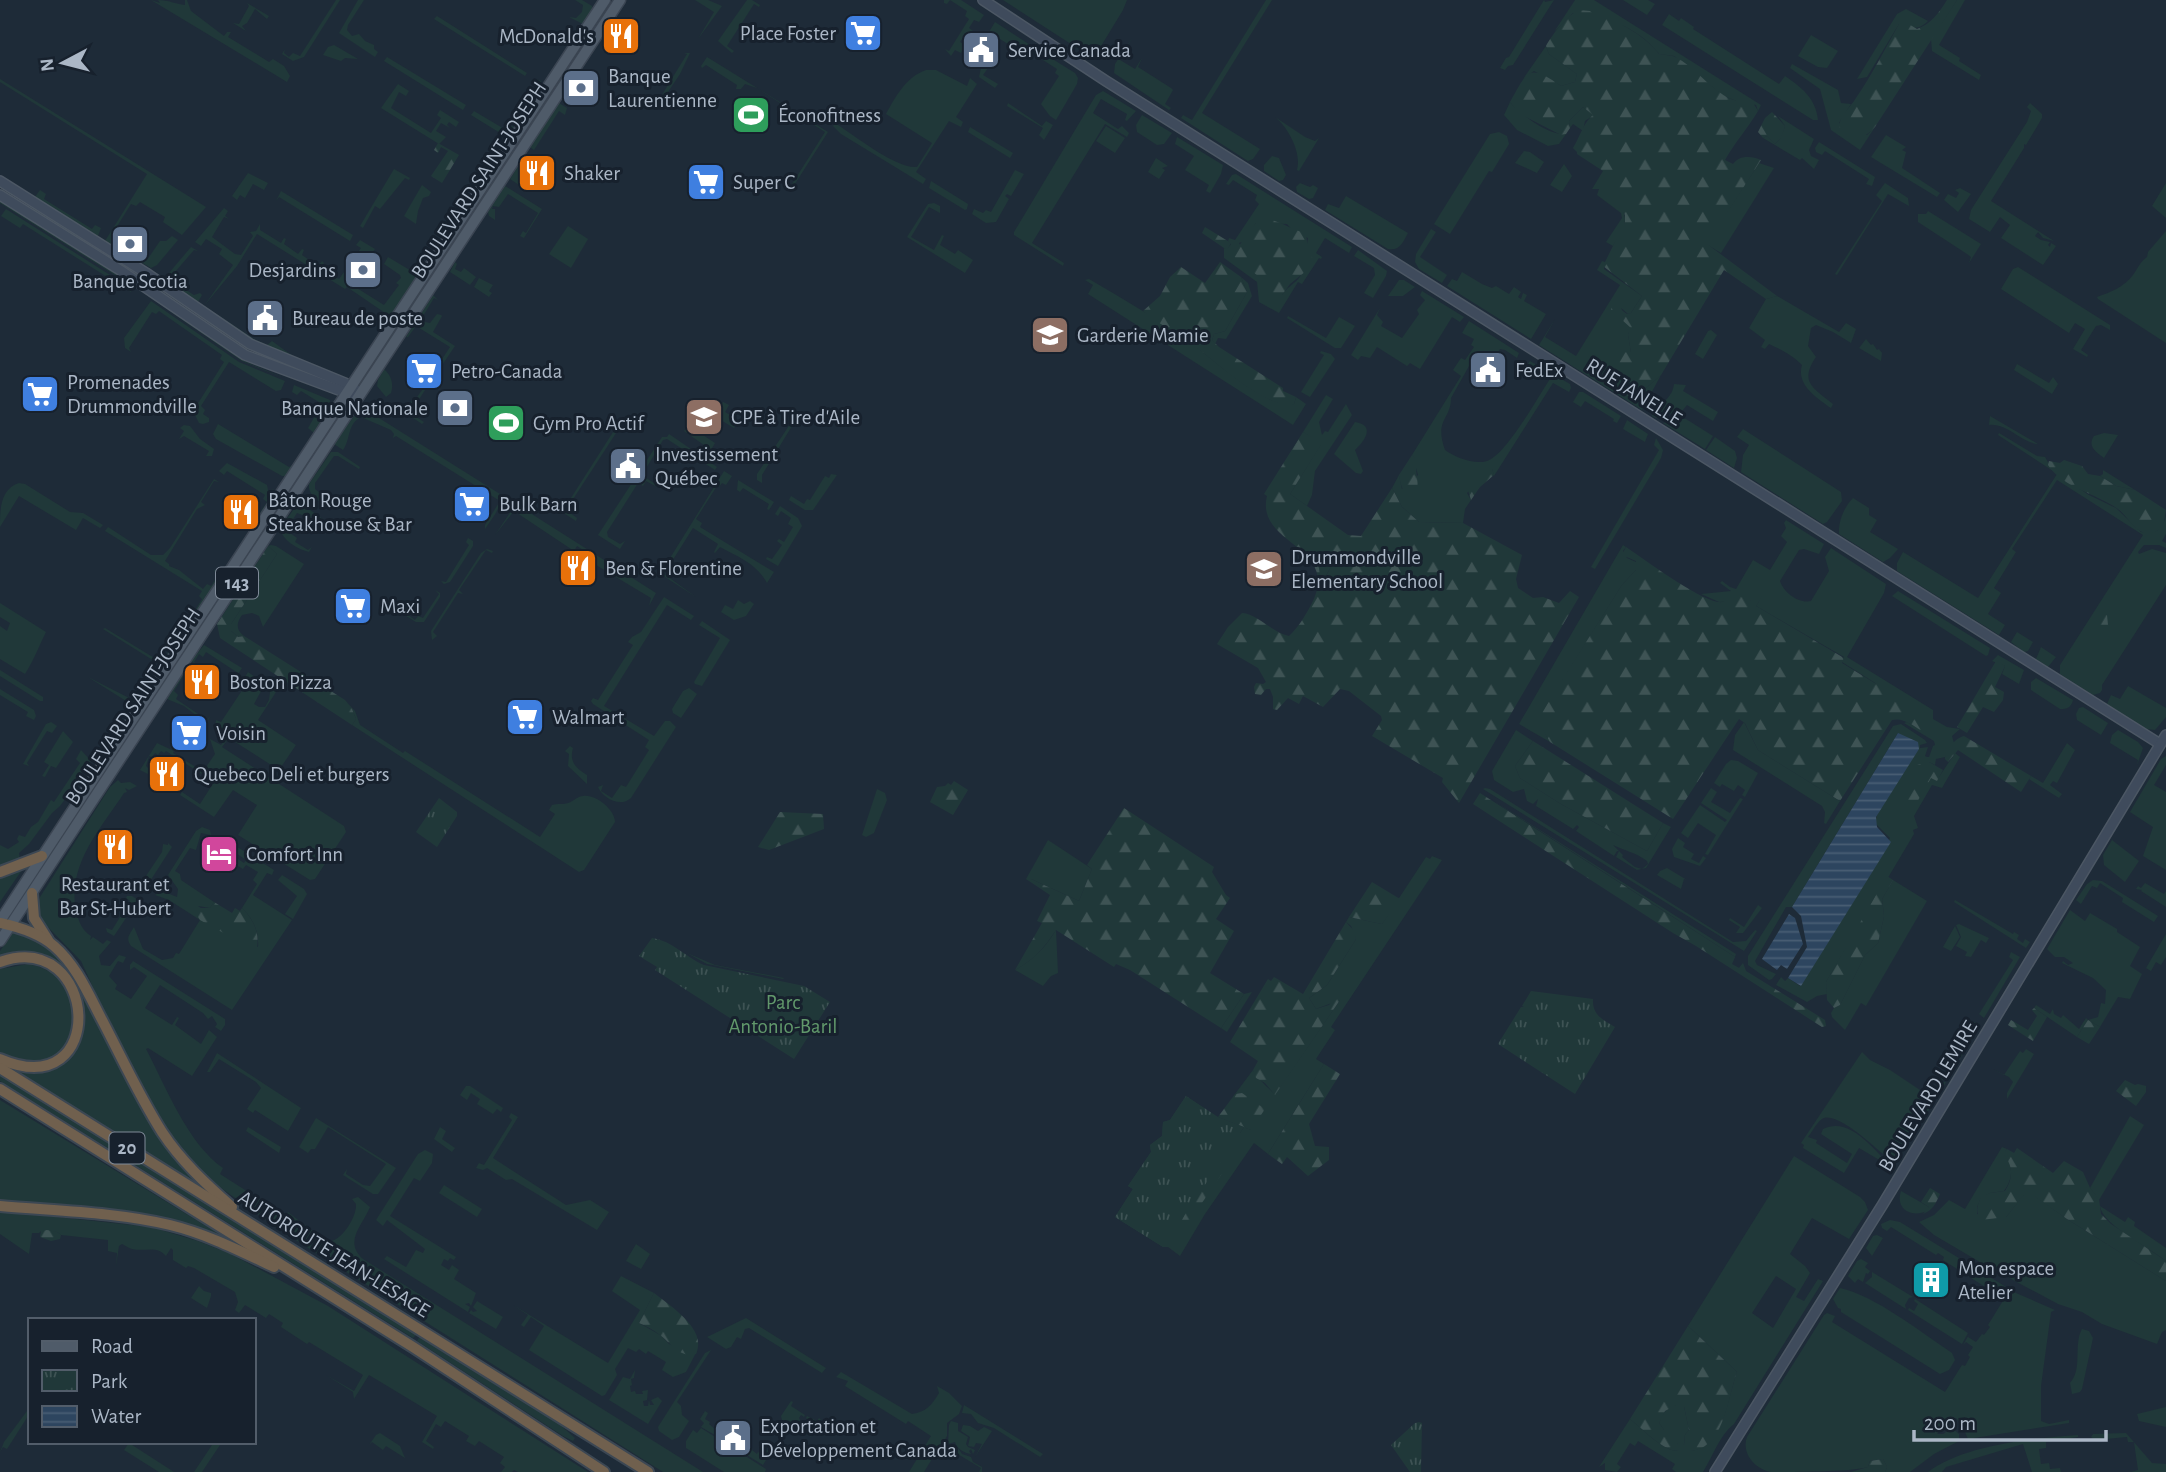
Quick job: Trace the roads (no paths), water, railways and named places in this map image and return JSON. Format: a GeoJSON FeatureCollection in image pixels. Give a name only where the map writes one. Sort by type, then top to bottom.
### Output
{"type":"FeatureCollection","features":[{"type":"Feature","properties":{"kind":"highway"},"geometry":{"type":"LineString","coordinates":[[0,872],[42,856]]}},
{"type":"Feature","properties":{"kind":"highway"},"geometry":{"type":"LineString","coordinates":[[32,893],[34,918],[50,943],[78,975],[167,1140],[203,1181],[255,1227]]}},
{"type":"Feature","properties":{"kind":"highway"},"geometry":{"type":"LineString","coordinates":[[4,923],[50,943]]}},
{"type":"Feature","properties":{"kind":"highway"},"geometry":{"type":"LineString","coordinates":[[0,962],[13,958],[30,958],[53,967],[71,985],[80,1013],[74,1042],[55,1063],[28,1068],[0,1059]]}},
{"type":"Feature","properties":{"kind":"highway","name":"AUTOROUTE JEAN-LESAGE"},"geometry":{"type":"LineString","coordinates":[[0,1068],[648,1472]]}},
{"type":"Feature","properties":{"kind":"highway","name":"AUTOROUTE JEAN-LESAGE"},"geometry":{"type":"LineString","coordinates":[[0,1089],[312,1283],[604,1472]]}},
{"type":"Feature","properties":{"kind":"highway"},"geometry":{"type":"LineString","coordinates":[[0,1206],[128,1218],[170,1225],[216,1240],[312,1283]]}},
{"type":"Feature","properties":{"kind":"main road","name":"BOULEVARD SAINT-JOSEPH"},"geometry":{"type":"LineString","coordinates":[[0,940],[4,923],[42,856],[605,0]]}},
{"type":"Feature","properties":{"kind":"main road","name":"BOULEVARD SAINT-JOSEPH"},"geometry":{"type":"LineString","coordinates":[[4,923],[32,893],[620,0]]}},
{"type":"Feature","properties":{"kind":"main road","name":"RUE JANELLE"},"geometry":{"type":"LineString","coordinates":[[983,0],[2160,744]]}},
{"type":"Feature","properties":{"kind":"main road"},"geometry":{"type":"LineString","coordinates":[[0,181],[146,273],[250,344],[361,396]]}},
{"type":"Feature","properties":{"kind":"main road"},"geometry":{"type":"LineString","coordinates":[[0,195],[130,276],[245,355],[350,390]]}},
{"type":"Feature","properties":{"kind":"main road","name":"BOULEVARD LEMIRE"},"geometry":{"type":"LineString","coordinates":[[1715,1472],[1883,1204],[2166,735]]}},
{"type":"Feature","properties":{"kind":"water"},"geometry":{"type":"Polygon","coordinates":[[[1898,733],[1918,742],[1919,749],[1876,817],[1877,827],[1891,842],[1801,986],[1788,978],[1807,947],[1801,916],[1792,907],[1898,733]]]}},
{"type":"Feature","properties":{"kind":"water"},"geometry":{"type":"Polygon","coordinates":[[[1789,914],[1795,918],[1803,944],[1787,969],[1781,965],[1777,970],[1762,959],[1789,914]]]}},
{"type":"Feature","properties":{"kind":"place","name":"Place Foster"},"geometry":{"type":"Point","coordinates":[863,33]}},
{"type":"Feature","properties":{"kind":"place","name":"McDonald's"},"geometry":{"type":"Point","coordinates":[621,36]}},
{"type":"Feature","properties":{"kind":"place","name":"Service Canada"},"geometry":{"type":"Point","coordinates":[981,50]}},
{"type":"Feature","properties":{"kind":"place","name":"Banque Laurentienne"},"geometry":{"type":"Point","coordinates":[581,88]}},
{"type":"Feature","properties":{"kind":"place","name":"Éconofitness"},"geometry":{"type":"Point","coordinates":[751,115]}},
{"type":"Feature","properties":{"kind":"place","name":"Shaker"},"geometry":{"type":"Point","coordinates":[537,173]}},
{"type":"Feature","properties":{"kind":"place","name":"Super C"},"geometry":{"type":"Point","coordinates":[706,182]}},
{"type":"Feature","properties":{"kind":"place","name":"Banque Scotia"},"geometry":{"type":"Point","coordinates":[130,244]}},
{"type":"Feature","properties":{"kind":"place","name":"Desjardins"},"geometry":{"type":"Point","coordinates":[363,270]}},
{"type":"Feature","properties":{"kind":"place","name":"Bureau de poste"},"geometry":{"type":"Point","coordinates":[265,318]}},
{"type":"Feature","properties":{"kind":"place","name":"Garderie Mamie"},"geometry":{"type":"Point","coordinates":[1050,335]}},
{"type":"Feature","properties":{"kind":"place","name":"FedEx"},"geometry":{"type":"Point","coordinates":[1488,370]}},
{"type":"Feature","properties":{"kind":"place","name":"Petro-Canada"},"geometry":{"type":"Point","coordinates":[424,371]}},
{"type":"Feature","properties":{"kind":"place","name":"Promenades Drummondville"},"geometry":{"type":"Point","coordinates":[40,394]}},
{"type":"Feature","properties":{"kind":"place","name":"Banque Nationale"},"geometry":{"type":"Point","coordinates":[455,408]}},
{"type":"Feature","properties":{"kind":"place","name":"CPE à Tire d'Aile"},"geometry":{"type":"Point","coordinates":[704,417]}},
{"type":"Feature","properties":{"kind":"place","name":"Gym Pro Actif"},"geometry":{"type":"Point","coordinates":[506,423]}},
{"type":"Feature","properties":{"kind":"place","name":"Investissement Québec"},"geometry":{"type":"Point","coordinates":[628,466]}},
{"type":"Feature","properties":{"kind":"place","name":"Bulk Barn"},"geometry":{"type":"Point","coordinates":[472,504]}},
{"type":"Feature","properties":{"kind":"place","name":"Bâton Rouge Steakhouse & Bar"},"geometry":{"type":"Point","coordinates":[241,512]}},
{"type":"Feature","properties":{"kind":"place","name":"Ben & Florentine"},"geometry":{"type":"Point","coordinates":[578,568]}},
{"type":"Feature","properties":{"kind":"place","name":"Drummondville Elementary School"},"geometry":{"type":"Point","coordinates":[1264,569]}},
{"type":"Feature","properties":{"kind":"place","name":"Maxi"},"geometry":{"type":"Point","coordinates":[353,606]}},
{"type":"Feature","properties":{"kind":"place","name":"Boston Pizza"},"geometry":{"type":"Point","coordinates":[202,682]}},
{"type":"Feature","properties":{"kind":"place","name":"Walmart"},"geometry":{"type":"Point","coordinates":[525,717]}},
{"type":"Feature","properties":{"kind":"place","name":"Voisin"},"geometry":{"type":"Point","coordinates":[189,733]}},
{"type":"Feature","properties":{"kind":"place","name":"Quebeco Deli et burgers"},"geometry":{"type":"Point","coordinates":[167,774]}},
{"type":"Feature","properties":{"kind":"place","name":"Restaurant et Bar St-Hubert"},"geometry":{"type":"Point","coordinates":[115,847]}},
{"type":"Feature","properties":{"kind":"place","name":"Comfort Inn"},"geometry":{"type":"Point","coordinates":[219,854]}},
{"type":"Feature","properties":{"kind":"place","name":"Mon espace Atelier"},"geometry":{"type":"Point","coordinates":[1931,1280]}},
{"type":"Feature","properties":{"kind":"place","name":"Exportation et Développement Canada"},"geometry":{"type":"Point","coordinates":[733,1438]}},
{"type":"Feature","properties":{"kind":"park label","name":"Parc Antonio-Baril"},"geometry":{"type":"Point","coordinates":[783,1014]}}]}
